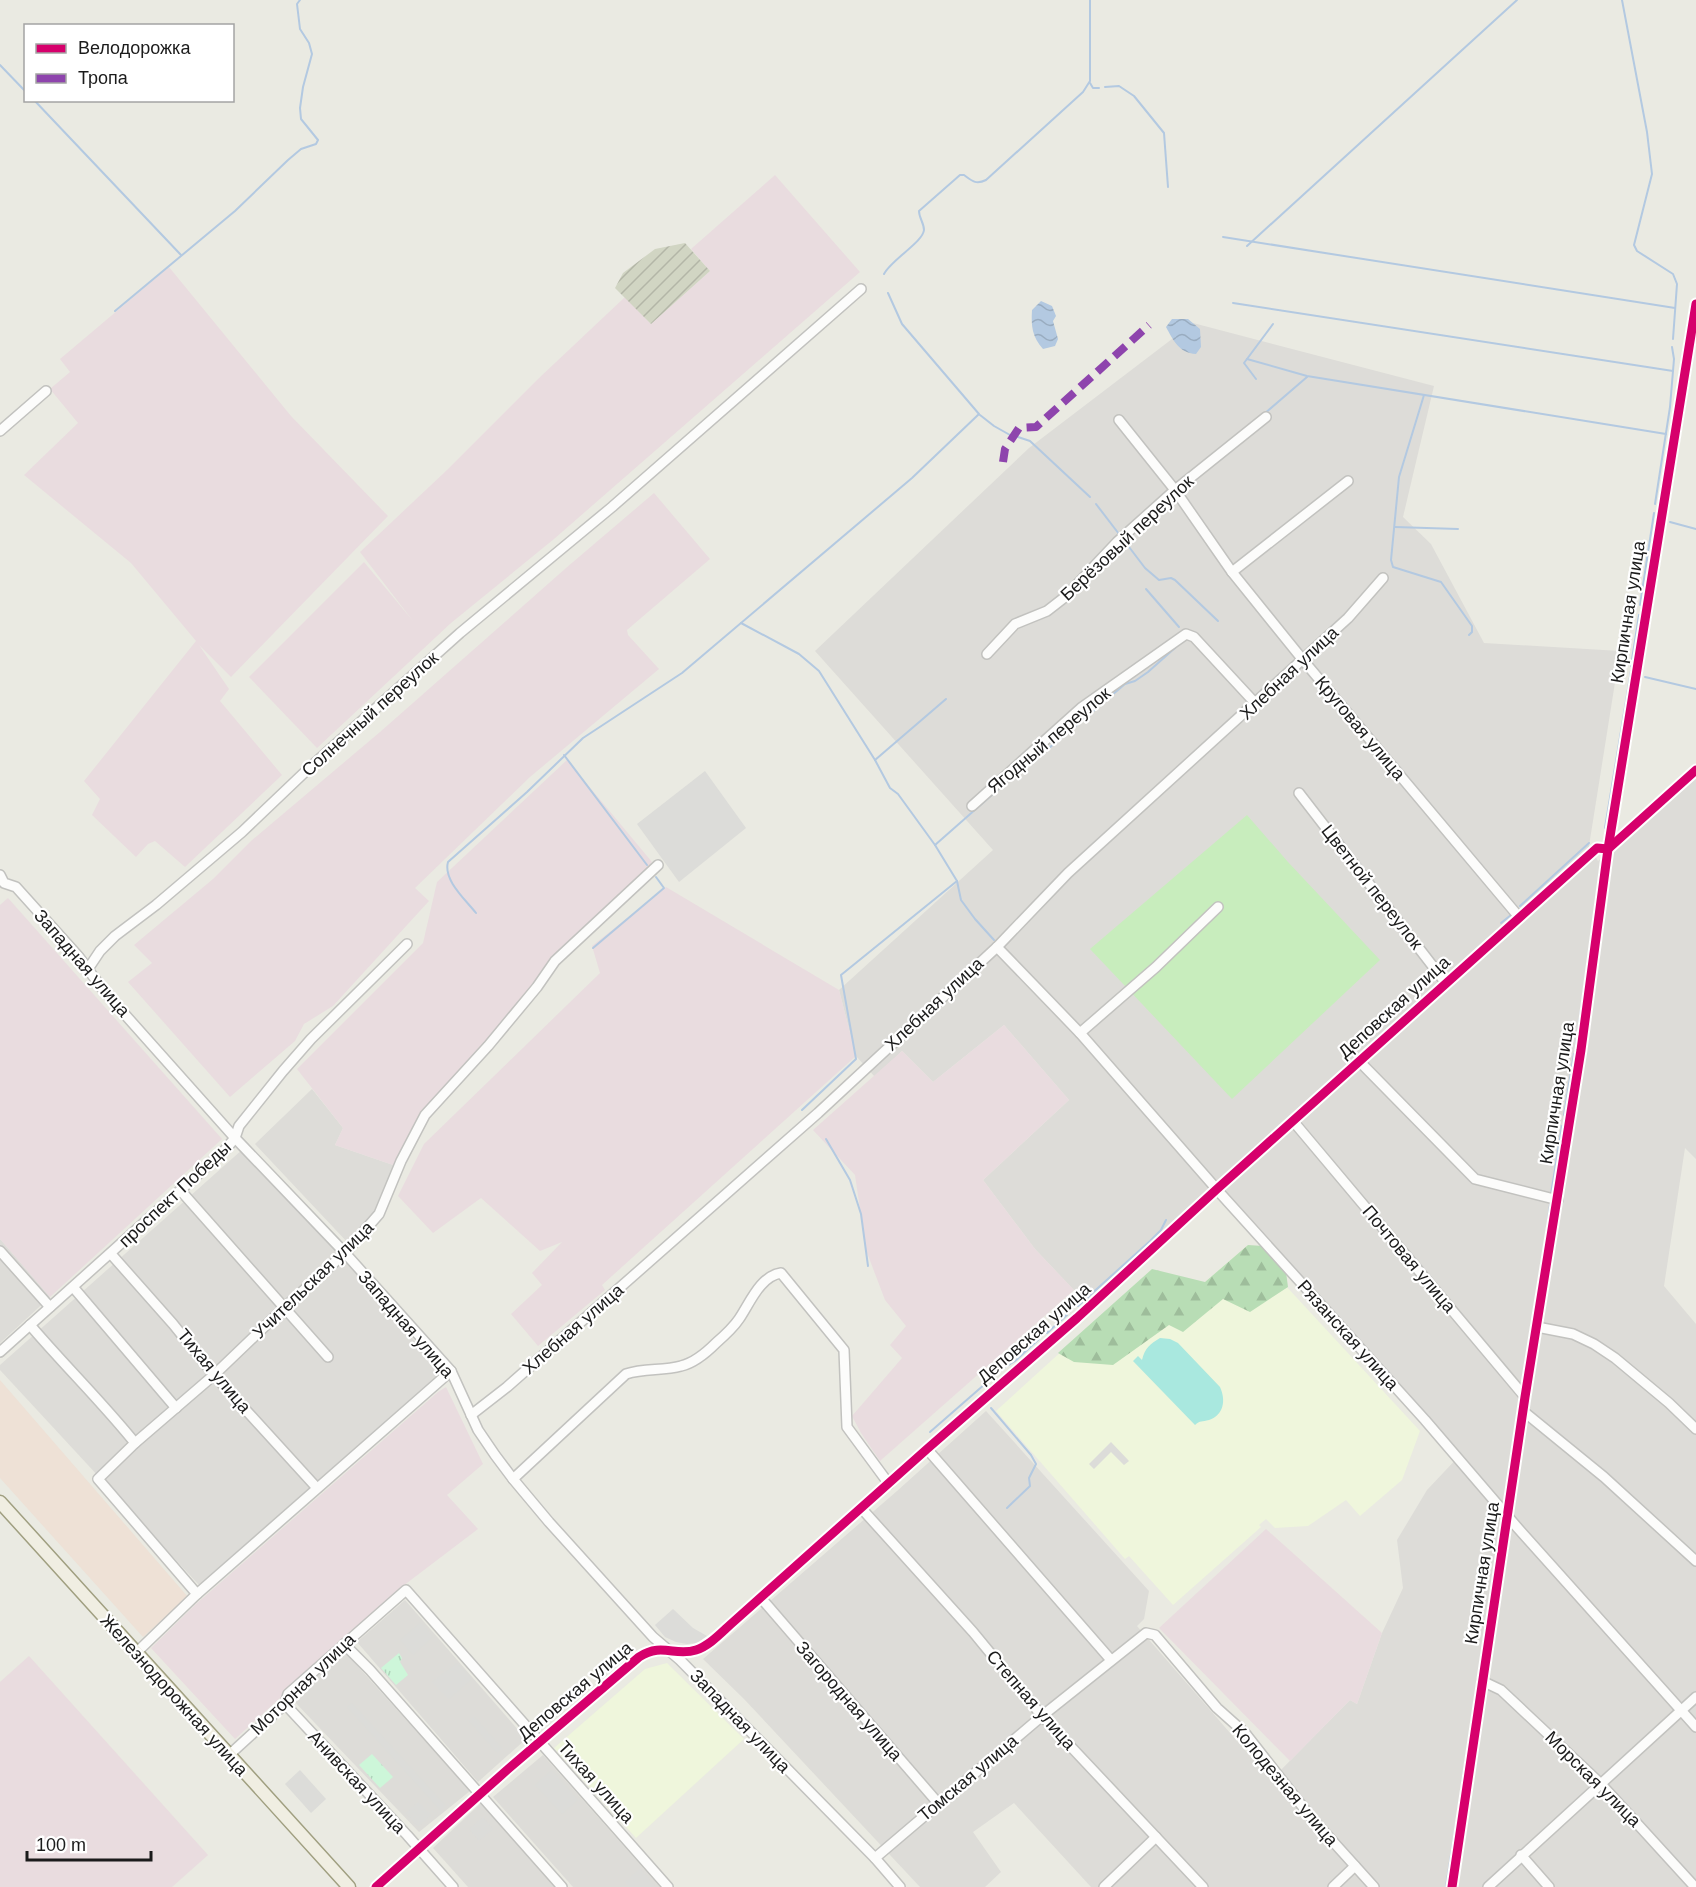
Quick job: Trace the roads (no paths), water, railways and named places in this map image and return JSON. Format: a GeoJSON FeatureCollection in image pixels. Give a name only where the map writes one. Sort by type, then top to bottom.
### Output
{"type":"FeatureCollection","features":[{"type":"Feature","properties":{"kind":"main road","name":"Железнодорожная улица"},"geometry":{"type":"LineString","coordinates":[[0,1502],[349,1887]]}},
{"type":"Feature","properties":{"kind":"street","name":"Солнечный переулок"},"geometry":{"type":"LineString","coordinates":[[88,969],[100,951],[115,936],[156,905],[242,832],[307,770],[460,633],[612,507],[861,289]]}},
{"type":"Feature","properties":{"kind":"street","name":"Кирпичная улица"},"geometry":{"type":"LineString","coordinates":[[1452,1887],[1525,1397],[1581,1050],[1635,669],[1695,324],[1696,304]]}},
{"type":"Feature","properties":{"kind":"street"},"geometry":{"type":"LineString","coordinates":[[0,431],[46,391]]}},
{"type":"Feature","properties":{"kind":"street","name":"Берёзовый переулок"},"geometry":{"type":"LineString","coordinates":[[987,654],[1015,624],[1047,612],[1065,597],[1117,542],[1175,490],[1266,417]]}},
{"type":"Feature","properties":{"kind":"street","name":"Круговая улица"},"geometry":{"type":"LineString","coordinates":[[1119,420],[1175,490],[1232,572],[1519,917]]}},
{"type":"Feature","properties":{"kind":"street"},"geometry":{"type":"LineString","coordinates":[[1232,572],[1348,481]]}},
{"type":"Feature","properties":{"kind":"street","name":"Хлебная улица"},"geometry":{"type":"LineString","coordinates":[[471,1415],[507,1387],[818,1113],[997,946],[1068,873],[1348,618],[1383,578]]}},
{"type":"Feature","properties":{"kind":"street","name":"Ягодный переулок"},"geometry":{"type":"LineString","coordinates":[[972,806],[1081,708],[1186,634],[1194,637],[1256,704]]}},
{"type":"Feature","properties":{"kind":"street","name":"Деповская улица"},"geometry":{"type":"LineString","coordinates":[[376,1887],[479,1794],[639,1657],[655,1650],[688,1652],[705,1646],[1077,1318],[1446,982],[1597,848],[1608,849],[1696,770]]}},
{"type":"Feature","properties":{"kind":"street","name":"Цветной переулок"},"geometry":{"type":"LineString","coordinates":[[1299,793],[1446,982]]}},
{"type":"Feature","properties":{"kind":"street","name":"Учительская улица"},"geometry":{"type":"LineString","coordinates":[[197,1594],[98,1479],[345,1253],[379,1214],[401,1161],[425,1115],[489,1046],[555,961],[658,865]]}},
{"type":"Feature","properties":{"kind":"street","name":"Западная улица"},"geometry":{"type":"LineString","coordinates":[[1,881],[16,888],[79,957],[104,990],[235,1138],[345,1253],[451,1371],[489,1447],[556,1530],[653,1637],[680,1660],[875,1858],[900,1887]]}},
{"type":"Feature","properties":{"kind":"street"},"geometry":{"type":"LineString","coordinates":[[1080,1033],[1156,967],[1218,907]]}},
{"type":"Feature","properties":{"kind":"street","name":"проспект Победы"},"geometry":{"type":"LineString","coordinates":[[0,1352],[224,1151],[235,1138],[239,1126],[310,1039],[407,944]]}},
{"type":"Feature","properties":{"kind":"street","name":"Рязанская улица"},"geometry":{"type":"LineString","coordinates":[[997,946],[1080,1033],[1696,1727]]}},
{"type":"Feature","properties":{"kind":"street"},"geometry":{"type":"LineString","coordinates":[[1359,1061],[1475,1179],[1558,1200]]}},
{"type":"Feature","properties":{"kind":"street","name":"Почтовая улица"},"geometry":{"type":"LineString","coordinates":[[1293,1121],[1525,1397]]}},
{"type":"Feature","properties":{"kind":"street"},"geometry":{"type":"LineString","coordinates":[[181,1191],[328,1357]]}},
{"type":"Feature","properties":{"kind":"street"},"geometry":{"type":"LineString","coordinates":[[0,1251],[50,1307]]}},
{"type":"Feature","properties":{"kind":"street","name":"Тихая улица"},"geometry":{"type":"LineString","coordinates":[[111,1254],[173,1324],[214,1375],[317,1488]]}},
{"type":"Feature","properties":{"kind":"street"},"geometry":{"type":"LineString","coordinates":[[513,1479],[626,1374],[682,1366],[696,1359],[737,1322],[763,1282],[774,1274],[781,1273],[844,1350],[847,1427],[889,1484]]}},
{"type":"Feature","properties":{"kind":"street"},"geometry":{"type":"LineString","coordinates":[[73,1287],[176,1408]]}},
{"type":"Feature","properties":{"kind":"street"},"geometry":{"type":"LineString","coordinates":[[30,1325],[135,1443]]}},
{"type":"Feature","properties":{"kind":"street"},"geometry":{"type":"LineString","coordinates":[[1537,1327],[1573,1334],[1594,1344],[1615,1358],[1696,1429]]}},
{"type":"Feature","properties":{"kind":"street"},"geometry":{"type":"LineString","coordinates":[[136,1653],[197,1594],[451,1371]]}},
{"type":"Feature","properties":{"kind":"street"},"geometry":{"type":"LineString","coordinates":[[1523,1411],[1604,1477],[1696,1562]]}},
{"type":"Feature","properties":{"kind":"street"},"geometry":{"type":"LineString","coordinates":[[927,1449],[1111,1660]]}},
{"type":"Feature","properties":{"kind":"street","name":"Степная улица"},"geometry":{"type":"LineString","coordinates":[[862,1509],[973,1632],[1042,1716],[1203,1887]]}},
{"type":"Feature","properties":{"kind":"street","name":"Тихая улица"},"geometry":{"type":"LineString","coordinates":[[406,1590],[668,1887]]}},
{"type":"Feature","properties":{"kind":"street","name":"Моторная улица"},"geometry":{"type":"LineString","coordinates":[[228,1755],[285,1704],[288,1694],[406,1590]]}},
{"type":"Feature","properties":{"kind":"street","name":"Загородная улица"},"geometry":{"type":"LineString","coordinates":[[761,1598],[938,1803]]}},
{"type":"Feature","properties":{"kind":"street","name":"Томская улица"},"geometry":{"type":"LineString","coordinates":[[875,1858],[1042,1716],[1146,1633]]}},
{"type":"Feature","properties":{"kind":"street","name":"Колодезная улица"},"geometry":{"type":"LineString","coordinates":[[1146,1633],[1155,1635],[1217,1708],[1245,1733],[1310,1816],[1374,1887]]}},
{"type":"Feature","properties":{"kind":"street"},"geometry":{"type":"LineString","coordinates":[[344,1644],[370,1670],[562,1887]]}},
{"type":"Feature","properties":{"kind":"street","name":"Морская улица"},"geometry":{"type":"LineString","coordinates":[[1482,1681],[1501,1690],[1601,1784],[1695,1887]]}},
{"type":"Feature","properties":{"kind":"street"},"geometry":{"type":"LineString","coordinates":[[1488,1887],[1696,1697]]}},
{"type":"Feature","properties":{"kind":"street","name":"Анивская улица"},"geometry":{"type":"LineString","coordinates":[[285,1704],[453,1887]]}},
{"type":"Feature","properties":{"kind":"street"},"geometry":{"type":"LineString","coordinates":[[1104,1887],[1156,1837]]}},
{"type":"Feature","properties":{"kind":"street"},"geometry":{"type":"LineString","coordinates":[[1521,1855],[1549,1887]]}},
{"type":"Feature","properties":{"kind":"street"},"geometry":{"type":"LineString","coordinates":[[1333,1887],[1355,1866]]}},
{"type":"Feature","properties":{"kind":"water"},"geometry":{"type":"Polygon","coordinates":[[[1041,301],[1052,306],[1056,316],[1053,321],[1058,339],[1055,346],[1043,349],[1034,336],[1032,321],[1032,310],[1041,301]]]}},
{"type":"Feature","properties":{"kind":"water"},"geometry":{"type":"Polygon","coordinates":[[[1172,319],[1188,319],[1200,329],[1201,347],[1196,354],[1185,351],[1174,341],[1166,327],[1172,319]]]}},
{"type":"Feature","properties":{"kind":"waterway"},"geometry":{"type":"LineString","coordinates":[[115,311],[235,211],[301,149],[316,144],[318,140],[301,119],[303,87],[312,54],[309,43],[300,29],[297,4],[300,0]]}},
{"type":"Feature","properties":{"kind":"waterway"},"geometry":{"type":"LineString","coordinates":[[884,274],[922,235],[924,227],[919,211],[960,175],[977,182],[986,180],[1083,92],[1090,81],[1090,0]]}},
{"type":"Feature","properties":{"kind":"waterway"},"geometry":{"type":"LineString","coordinates":[[1247,246],[1517,0]]}},
{"type":"Feature","properties":{"kind":"waterway"},"geometry":{"type":"LineString","coordinates":[[1622,0],[1647,132],[1652,174],[1634,245],[1637,251],[1673,274],[1677,284],[1673,339]]}},
{"type":"Feature","properties":{"kind":"waterway"},"geometry":{"type":"LineString","coordinates":[[0,65],[24,90]]}},
{"type":"Feature","properties":{"kind":"waterway"},"geometry":{"type":"LineString","coordinates":[[1090,83],[1093,88],[1099,88]]}},
{"type":"Feature","properties":{"kind":"waterway"},"geometry":{"type":"LineString","coordinates":[[1105,87],[1119,86],[1134,96],[1164,133],[1168,187]]}},
{"type":"Feature","properties":{"kind":"waterway"},"geometry":{"type":"LineString","coordinates":[[36,102],[181,255]]}},
{"type":"Feature","properties":{"kind":"waterway"},"geometry":{"type":"LineString","coordinates":[[1223,237],[1675,308]]}},
{"type":"Feature","properties":{"kind":"waterway"},"geometry":{"type":"LineString","coordinates":[[476,913],[452,882],[447,869],[448,862],[527,792],[583,738],[682,673],[912,478],[979,414],[902,324],[888,293]]}},
{"type":"Feature","properties":{"kind":"waterway"},"geometry":{"type":"LineString","coordinates":[[1233,303],[1673,371]]}},
{"type":"Feature","properties":{"kind":"waterway"},"geometry":{"type":"LineString","coordinates":[[1256,379],[1244,363],[1273,324]]}},
{"type":"Feature","properties":{"kind":"waterway"},"geometry":{"type":"LineString","coordinates":[[1655,504],[1670,407],[1674,359],[1672,347]]}},
{"type":"Feature","properties":{"kind":"waterway"},"geometry":{"type":"LineString","coordinates":[[1247,359],[1307,376],[1666,434]]}},
{"type":"Feature","properties":{"kind":"waterway"},"geometry":{"type":"LineString","coordinates":[[1264,414],[1307,377]]}},
{"type":"Feature","properties":{"kind":"waterway"},"geometry":{"type":"LineString","coordinates":[[1424,395],[1399,477],[1391,560],[1393,567],[1441,582],[1472,626],[1472,632],[1469,635]]}},
{"type":"Feature","properties":{"kind":"waterway"},"geometry":{"type":"LineString","coordinates":[[980,415],[1010,435]]}},
{"type":"Feature","properties":{"kind":"waterway"},"geometry":{"type":"LineString","coordinates":[[1018,437],[1030,441],[1090,497]]}},
{"type":"Feature","properties":{"kind":"waterway"},"geometry":{"type":"LineString","coordinates":[[1096,504],[1119,534]]}},
{"type":"Feature","properties":{"kind":"waterway"},"geometry":{"type":"LineString","coordinates":[[1640,605],[1654,513]]}},
{"type":"Feature","properties":{"kind":"waterway"},"geometry":{"type":"LineString","coordinates":[[1670,522],[1696,529]]}},
{"type":"Feature","properties":{"kind":"waterway"},"geometry":{"type":"LineString","coordinates":[[1395,527],[1458,529]]}},
{"type":"Feature","properties":{"kind":"waterway"},"geometry":{"type":"LineString","coordinates":[[1126,543],[1145,568],[1159,580],[1171,578],[1175,580],[1218,621]]}},
{"type":"Feature","properties":{"kind":"waterway"},"geometry":{"type":"LineString","coordinates":[[1146,589],[1179,627]]}},
{"type":"Feature","properties":{"kind":"waterway"},"geometry":{"type":"LineString","coordinates":[[1631,666],[1639,615]]}},
{"type":"Feature","properties":{"kind":"waterway"},"geometry":{"type":"LineString","coordinates":[[741,623],[799,654],[819,671],[890,788],[898,794],[935,845],[957,881],[841,975],[856,1059],[802,1110]]}},
{"type":"Feature","properties":{"kind":"waterway"},"geometry":{"type":"LineString","coordinates":[[1105,701],[1125,684],[1135,681],[1148,672],[1176,647]]}},
{"type":"Feature","properties":{"kind":"waterway"},"geometry":{"type":"LineString","coordinates":[[1605,828],[1631,671]]}},
{"type":"Feature","properties":{"kind":"waterway"},"geometry":{"type":"LineString","coordinates":[[1645,677],[1696,689]]}},
{"type":"Feature","properties":{"kind":"waterway"},"geometry":{"type":"LineString","coordinates":[[875,760],[946,699]]}},
{"type":"Feature","properties":{"kind":"waterway"},"geometry":{"type":"LineString","coordinates":[[1049,748],[1097,708]]}},
{"type":"Feature","properties":{"kind":"waterway"},"geometry":{"type":"LineString","coordinates":[[1026,767],[1043,754]]}},
{"type":"Feature","properties":{"kind":"waterway"},"geometry":{"type":"LineString","coordinates":[[564,755],[647,865]]}},
{"type":"Feature","properties":{"kind":"waterway"},"geometry":{"type":"LineString","coordinates":[[935,845],[1018,772]]}},
{"type":"Feature","properties":{"kind":"waterway"},"geometry":{"type":"LineString","coordinates":[[1520,906],[1589,843]]}},
{"type":"Feature","properties":{"kind":"waterway"},"geometry":{"type":"LineString","coordinates":[[593,948],[664,888],[656,877]]}},
{"type":"Feature","properties":{"kind":"waterway"},"geometry":{"type":"LineString","coordinates":[[957,881],[961,900],[994,940]]}},
{"type":"Feature","properties":{"kind":"waterway"},"geometry":{"type":"LineString","coordinates":[[1501,923],[1511,915]]}},
{"type":"Feature","properties":{"kind":"waterway"},"geometry":{"type":"LineString","coordinates":[[1576,1045],[1593,926]]}},
{"type":"Feature","properties":{"kind":"waterway"},"geometry":{"type":"LineString","coordinates":[[1564,1115],[1574,1054]]}},
{"type":"Feature","properties":{"kind":"waterway"},"geometry":{"type":"LineString","coordinates":[[1551,1194],[1562,1126]]}},
{"type":"Feature","properties":{"kind":"waterway"},"geometry":{"type":"LineString","coordinates":[[826,1139],[850,1180],[861,1214],[868,1266]]}},
{"type":"Feature","properties":{"kind":"waterway"},"geometry":{"type":"LineString","coordinates":[[1545,1244],[1550,1205]]}},
{"type":"Feature","properties":{"kind":"waterway"},"geometry":{"type":"LineString","coordinates":[[1078,1306],[1150,1241],[1161,1230],[1166,1220]]}},
{"type":"Feature","properties":{"kind":"waterway"},"geometry":{"type":"LineString","coordinates":[[1047,1333],[1067,1315],[1060,1305]]}},
{"type":"Feature","properties":{"kind":"waterway"},"geometry":{"type":"LineString","coordinates":[[1002,1369],[1015,1361],[1039,1339]]}},
{"type":"Feature","properties":{"kind":"waterway"},"geometry":{"type":"LineString","coordinates":[[930,1432],[993,1377]]}},
{"type":"Feature","properties":{"kind":"waterway"},"geometry":{"type":"LineString","coordinates":[[991,1408],[1036,1464],[1029,1478],[1030,1486],[1007,1508]]}},
{"type":"Feature","properties":{"kind":"waterway"},"geometry":{"type":"LineString","coordinates":[[1491,1592],[1501,1530]]}},
{"type":"Feature","properties":{"kind":"waterway"},"geometry":{"type":"LineString","coordinates":[[1462,1782],[1475,1705]]}},
{"type":"Feature","properties":{"kind":"waterway"},"geometry":{"type":"LineString","coordinates":[[1446,1887],[1456,1824]]}}]}
